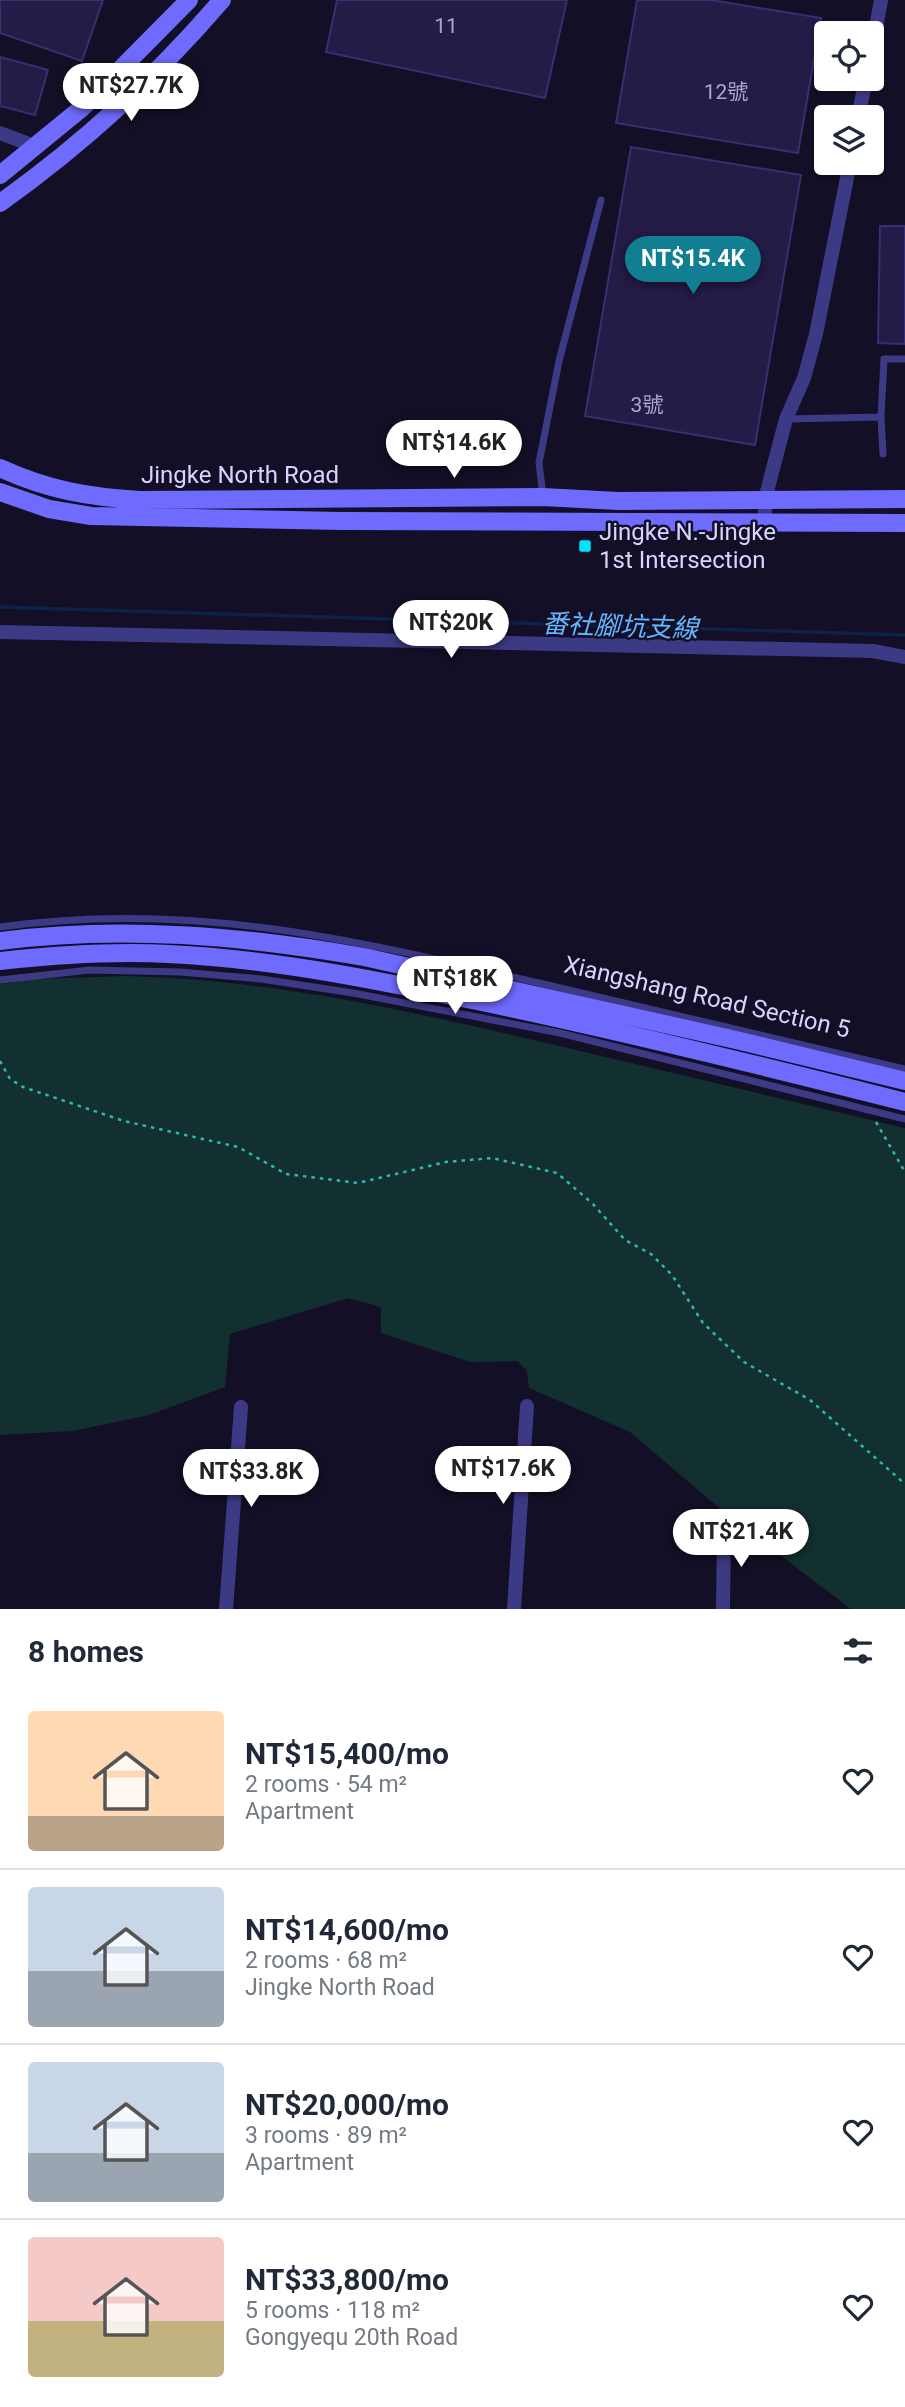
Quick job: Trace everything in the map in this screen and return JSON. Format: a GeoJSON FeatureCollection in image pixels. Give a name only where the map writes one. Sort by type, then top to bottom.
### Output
{"type":"FeatureCollection","features":[{"type":"Feature","properties":{"kind":"street"},"geometry":{"type":"LineString","coordinates":[[0,175],[37,146],[121,71],[189,0]]}},
{"type":"Feature","properties":{"kind":"street"},"geometry":{"type":"LineString","coordinates":[[0,203],[99,128],[155,74],[222,0]]}},
{"type":"Feature","properties":{"kind":"street"},"geometry":{"type":"LineString","coordinates":[[877,21],[881,0]]}},
{"type":"Feature","properties":{"kind":"street"},"geometry":{"type":"LineString","coordinates":[[0,133],[37,146]]}},
{"type":"Feature","properties":{"kind":"street"},"geometry":{"type":"LineString","coordinates":[[765,524],[765,499],[786,419],[804,378],[816,334],[848,175]]}},
{"type":"Feature","properties":{"kind":"street","name":"Jingke North Road"},"geometry":{"type":"LineString","coordinates":[[0,468],[40,486],[91,497],[140,500],[543,497],[618,501],[905,499]]}},
{"type":"Feature","properties":{"kind":"street","name":"Jingke North Road"},"geometry":{"type":"LineString","coordinates":[[0,492],[49,509],[91,516],[341,521],[905,523]]}},
{"type":"Feature","properties":{"kind":"street"},"geometry":{"type":"LineString","coordinates":[[0,632],[873,651],[905,657]]}},
{"type":"Feature","properties":{"kind":"street","name":"Xiangshang Road Section 5"},"geometry":{"type":"LineString","coordinates":[[0,941],[29,937],[148,933],[310,947],[736,1040],[905,1081]]}},
{"type":"Feature","properties":{"kind":"street"},"geometry":{"type":"LineString","coordinates":[[0,961],[168,953],[350,975],[561,1018],[905,1102]]}},
{"type":"Feature","properties":{"kind":"street"},"geometry":{"type":"LineString","coordinates":[[514,1609],[527,1406]]}},
{"type":"Feature","properties":{"kind":"street"},"geometry":{"type":"LineString","coordinates":[[226,1609],[241,1407]]}},
{"type":"Feature","properties":{"kind":"street"},"geometry":{"type":"LineString","coordinates":[[723,1609],[724,1529]]}},
{"type":"Feature","properties":{"kind":"lane"},"geometry":{"type":"LineString","coordinates":[[543,497],[539,463],[559,361],[601,200]]}},
{"type":"Feature","properties":{"kind":"lane"},"geometry":{"type":"LineString","coordinates":[[883,454],[881,417],[884,359],[905,359]]}},
{"type":"Feature","properties":{"kind":"lane"},"geometry":{"type":"LineString","coordinates":[[786,419],[881,417]]}},
{"type":"Feature","properties":{"kind":"lane","name":"Xiangshang Road Section 5"},"geometry":{"type":"LineString","coordinates":[[0,927],[115,917],[215,921],[288,929],[398,950],[905,1069]]}},
{"type":"Feature","properties":{"kind":"lane"},"geometry":{"type":"LineString","coordinates":[[0,980],[90,970],[180,972],[261,979],[353,993],[560,1033],[905,1119]]}},
{"type":"Feature","properties":{"kind":"path"},"geometry":{"type":"LineString","coordinates":[[0,1061],[10,1079],[23,1087],[124,1121],[238,1147],[286,1174],[358,1183],[446,1162],[492,1158],[557,1173],[592,1203],[625,1240],[651,1254],[672,1275],[703,1323],[744,1362],[810,1400],[905,1484]]}},
{"type":"Feature","properties":{"kind":"path"},"geometry":{"type":"LineString","coordinates":[[869,1110],[905,1171]]}},
{"type":"Feature","properties":{"kind":"green space"},"geometry":{"type":"Polygon","coordinates":[[[124,976],[234,983],[343,999],[505,1033],[905,1128],[905,1609],[851,1609],[731,1518],[630,1432],[529,1388],[527,1371],[518,1361],[470,1362],[381,1333],[381,1307],[348,1298],[230,1334],[225,1387],[149,1415],[73,1431],[0,1435],[0,984],[37,979],[124,976]]]}},
{"type":"Feature","properties":{"kind":"building"},"geometry":{"type":"Polygon","coordinates":[[[0,0],[103,0],[82,61],[0,33],[0,0]]]}},
{"type":"Feature","properties":{"kind":"building"},"geometry":{"type":"Polygon","coordinates":[[[337,0],[567,0],[545,98],[326,52],[337,0]]]}},
{"type":"Feature","properties":{"kind":"building"},"geometry":{"type":"Polygon","coordinates":[[[637,0],[711,0],[821,18],[820,21],[814,21],[814,59],[798,153],[616,123],[637,0]]]}},
{"type":"Feature","properties":{"kind":"building"},"geometry":{"type":"Polygon","coordinates":[[[0,57],[48,70],[35,115],[0,106],[0,57]]]}},
{"type":"Feature","properties":{"kind":"building"},"geometry":{"type":"Polygon","coordinates":[[[631,147],[801,175],[755,445],[585,416],[631,147]]]}},
{"type":"Feature","properties":{"kind":"building"},"geometry":{"type":"Polygon","coordinates":[[[880,226],[905,226],[905,344],[878,343],[880,226]]]}},
{"type":"Feature","properties":{"kind":"waterway","name":"番社腳坑支線"},"geometry":{"type":"LineString","coordinates":[[0,607],[905,635]]}},
{"type":"Feature","properties":{"kind":"place","name":"Jingke N.-Jingke 1st Intersection"},"geometry":{"type":"Point","coordinates":[585,546]}}]}
